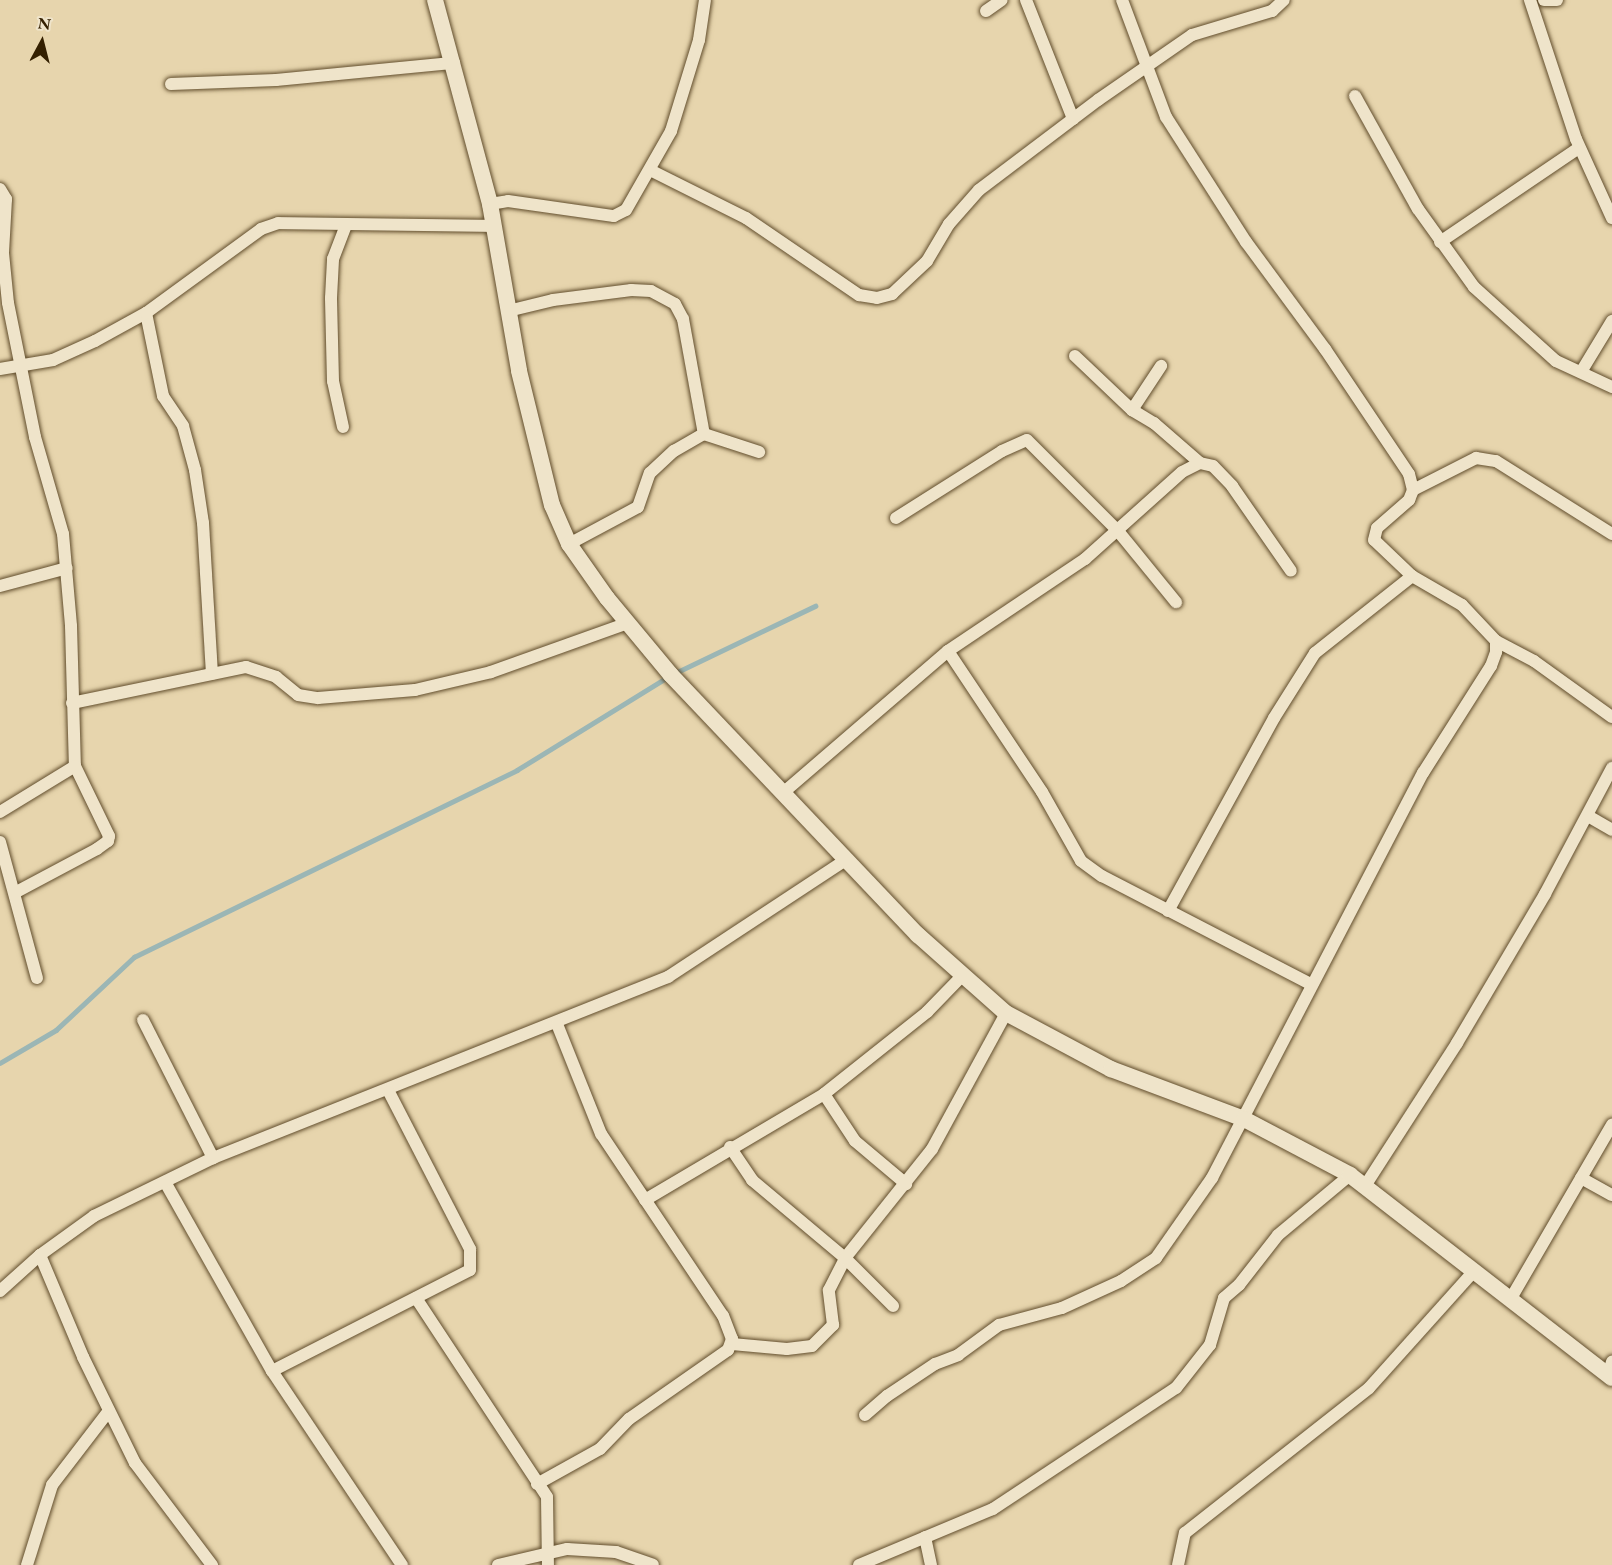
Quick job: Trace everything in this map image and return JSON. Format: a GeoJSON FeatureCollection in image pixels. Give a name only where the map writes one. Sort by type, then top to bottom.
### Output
{"type":"FeatureCollection","features":[{"type":"Feature","properties":{"kind":"main road"},"geometry":{"type":"LineString","coordinates":[[435,0],[454,63],[490,204],[508,311],[537,455],[569,544],[628,623],[671,675],[962,976],[1006,1013],[1111,1069],[1244,1119],[1350,1175],[1510,1300],[1611,1372]]}},
{"type":"Feature","properties":{"kind":"street"},"geometry":{"type":"LineString","coordinates":[[490,204],[508,201],[614,216],[626,210],[671,131],[685,90],[705,0]]}},
{"type":"Feature","properties":{"kind":"street"},"geometry":{"type":"LineString","coordinates":[[986,11],[1002,0]]}},
{"type":"Feature","properties":{"kind":"street"},"geometry":{"type":"LineString","coordinates":[[1026,0],[1073,119]]}},
{"type":"Feature","properties":{"kind":"street"},"geometry":{"type":"LineString","coordinates":[[1122,0],[1166,117],[1206,174],[1246,242],[1319,340],[1409,474],[1413,490],[1409,500],[1377,528],[1374,540],[1412,576],[1462,604],[1496,641],[1534,661],[1612,717]]}},
{"type":"Feature","properties":{"kind":"street"},"geometry":{"type":"LineString","coordinates":[[650,170],[746,218],[859,295],[877,298],[892,294],[909,281],[927,261],[949,224],[979,190],[1073,119],[1145,65],[1192,35],[1272,11],[1284,0]]}},
{"type":"Feature","properties":{"kind":"street"},"geometry":{"type":"LineString","coordinates":[[1530,0],[1579,148],[1612,218]]}},
{"type":"Feature","properties":{"kind":"street"},"geometry":{"type":"LineString","coordinates":[[1544,0],[1557,0]]}},
{"type":"Feature","properties":{"kind":"street"},"geometry":{"type":"LineString","coordinates":[[171,84],[276,80],[454,63]]}},
{"type":"Feature","properties":{"kind":"street"},"geometry":{"type":"LineString","coordinates":[[1355,96],[1440,242],[1474,287],[1556,361],[1612,387]]}},
{"type":"Feature","properties":{"kind":"street"},"geometry":{"type":"LineString","coordinates":[[1440,242],[1579,148]]}},
{"type":"Feature","properties":{"kind":"street"},"geometry":{"type":"LineString","coordinates":[[0,189],[6,199],[3,252],[8,303],[35,437],[63,534],[67,568],[75,766],[105,825],[108,842],[16,892]]}},
{"type":"Feature","properties":{"kind":"street"},"geometry":{"type":"LineString","coordinates":[[0,369],[53,360],[146,313],[261,229],[278,223],[494,226]]}},
{"type":"Feature","properties":{"kind":"street"},"geometry":{"type":"LineString","coordinates":[[343,427],[333,381],[331,298],[333,259],[346,225]]}},
{"type":"Feature","properties":{"kind":"street"},"geometry":{"type":"LineString","coordinates":[[508,311],[553,300],[631,290],[651,291],[675,304],[683,319],[704,434]]}},
{"type":"Feature","properties":{"kind":"street"},"geometry":{"type":"LineString","coordinates":[[146,313],[163,396],[183,426],[195,470],[203,523],[212,674]]}},
{"type":"Feature","properties":{"kind":"street"},"geometry":{"type":"LineString","coordinates":[[1581,372],[1612,321]]}},
{"type":"Feature","properties":{"kind":"street"},"geometry":{"type":"LineString","coordinates":[[1075,356],[1132,410],[1154,423],[1200,463],[1213,466],[1232,486],[1291,571]]}},
{"type":"Feature","properties":{"kind":"street"},"geometry":{"type":"LineString","coordinates":[[1132,410],[1161,366]]}},
{"type":"Feature","properties":{"kind":"street"},"geometry":{"type":"LineString","coordinates":[[569,544],[638,507],[650,473],[674,451],[704,434],[759,452]]}},
{"type":"Feature","properties":{"kind":"street"},"geometry":{"type":"LineString","coordinates":[[896,518],[1002,451],[1027,440],[1118,531],[1176,602]]}},
{"type":"Feature","properties":{"kind":"street"},"geometry":{"type":"LineString","coordinates":[[1413,490],[1476,458],[1496,461],[1612,534]]}},
{"type":"Feature","properties":{"kind":"street"},"geometry":{"type":"LineString","coordinates":[[784,792],[948,651],[1085,559],[1182,472],[1200,463]]}},
{"type":"Feature","properties":{"kind":"street"},"geometry":{"type":"LineString","coordinates":[[0,586],[67,568]]}},
{"type":"Feature","properties":{"kind":"street"},"geometry":{"type":"LineString","coordinates":[[1168,910],[1274,718],[1316,653],[1412,576]]}},
{"type":"Feature","properties":{"kind":"street"},"geometry":{"type":"LineString","coordinates":[[72,703],[246,667],[262,669],[298,695],[318,698],[415,690],[491,672],[628,623]]}},
{"type":"Feature","properties":{"kind":"street"},"geometry":{"type":"LineString","coordinates":[[865,1415],[887,1396],[935,1364],[965,1350],[999,1325],[1062,1308],[1121,1281],[1156,1258],[1212,1178],[1244,1119],[1310,984],[1423,773],[1491,666],[1496,641]]}},
{"type":"Feature","properties":{"kind":"street"},"geometry":{"type":"LineString","coordinates":[[948,651],[1042,792],[1081,861],[1102,876],[1310,984]]}},
{"type":"Feature","properties":{"kind":"street"},"geometry":{"type":"LineString","coordinates":[[0,812],[75,766]]}},
{"type":"Feature","properties":{"kind":"street"},"geometry":{"type":"LineString","coordinates":[[1365,1186],[1463,1033],[1588,816],[1612,768]]}},
{"type":"Feature","properties":{"kind":"street"},"geometry":{"type":"LineString","coordinates":[[1588,816],[1612,830]]}},
{"type":"Feature","properties":{"kind":"street"},"geometry":{"type":"LineString","coordinates":[[0,842],[16,892],[37,978]]}},
{"type":"Feature","properties":{"kind":"street"},"geometry":{"type":"LineString","coordinates":[[2,1283],[94,1216],[213,1158],[556,1024],[668,977],[847,859]]}},
{"type":"Feature","properties":{"kind":"street"},"geometry":{"type":"LineString","coordinates":[[645,1200],[730,1147],[824,1094],[927,1012],[962,976]]}},
{"type":"Feature","properties":{"kind":"street"},"geometry":{"type":"LineString","coordinates":[[537,1484],[600,1449],[629,1419],[702,1370],[732,1344],[787,1349],[812,1346],[833,1325],[829,1290],[845,1258],[906,1184],[958,1105],[1006,1013]]}},
{"type":"Feature","properties":{"kind":"street"},"geometry":{"type":"LineString","coordinates":[[142,1020],[213,1158]]}},
{"type":"Feature","properties":{"kind":"street"},"geometry":{"type":"LineString","coordinates":[[556,1024],[601,1134],[723,1316],[732,1344]]}},
{"type":"Feature","properties":{"kind":"street"},"geometry":{"type":"LineString","coordinates":[[272,1371],[470,1270],[472,1255],[388,1090]]}},
{"type":"Feature","properties":{"kind":"street"},"geometry":{"type":"LineString","coordinates":[[824,1094],[855,1141],[906,1184]]}},
{"type":"Feature","properties":{"kind":"street"},"geometry":{"type":"LineString","coordinates":[[1510,1300],[1612,1125]]}},
{"type":"Feature","properties":{"kind":"street"},"geometry":{"type":"LineString","coordinates":[[730,1147],[752,1180],[845,1258],[893,1306]]}},
{"type":"Feature","properties":{"kind":"street"},"geometry":{"type":"LineString","coordinates":[[859,1565],[993,1509],[1176,1388],[1210,1345],[1224,1298],[1239,1285],[1278,1235],[1350,1175]]}},
{"type":"Feature","properties":{"kind":"street"},"geometry":{"type":"LineString","coordinates":[[1581,1178],[1612,1195]]}},
{"type":"Feature","properties":{"kind":"street"},"geometry":{"type":"LineString","coordinates":[[165,1182],[272,1371],[402,1565]]}},
{"type":"Feature","properties":{"kind":"street"},"geometry":{"type":"LineString","coordinates":[[40,1255],[108,1412],[135,1463],[210,1564]]}},
{"type":"Feature","properties":{"kind":"street"},"geometry":{"type":"LineString","coordinates":[[1179,1565],[1185,1533],[1369,1388],[1473,1272]]}},
{"type":"Feature","properties":{"kind":"street"},"geometry":{"type":"LineString","coordinates":[[416,1298],[547,1497],[548,1559]]}},
{"type":"Feature","properties":{"kind":"street"},"geometry":{"type":"LineString","coordinates":[[27,1565],[52,1485],[108,1412]]}},
{"type":"Feature","properties":{"kind":"street"},"geometry":{"type":"LineString","coordinates":[[925,1537],[931,1565]]}},
{"type":"Feature","properties":{"kind":"street"},"geometry":{"type":"LineString","coordinates":[[498,1565],[548,1559],[588,1549],[616,1552],[653,1565]]}},
{"type":"Feature","properties":{"kind":"waterway"},"geometry":{"type":"LineString","coordinates":[[0,1063],[56,1030],[134,957],[517,770],[671,675],[815,606]]}}]}
